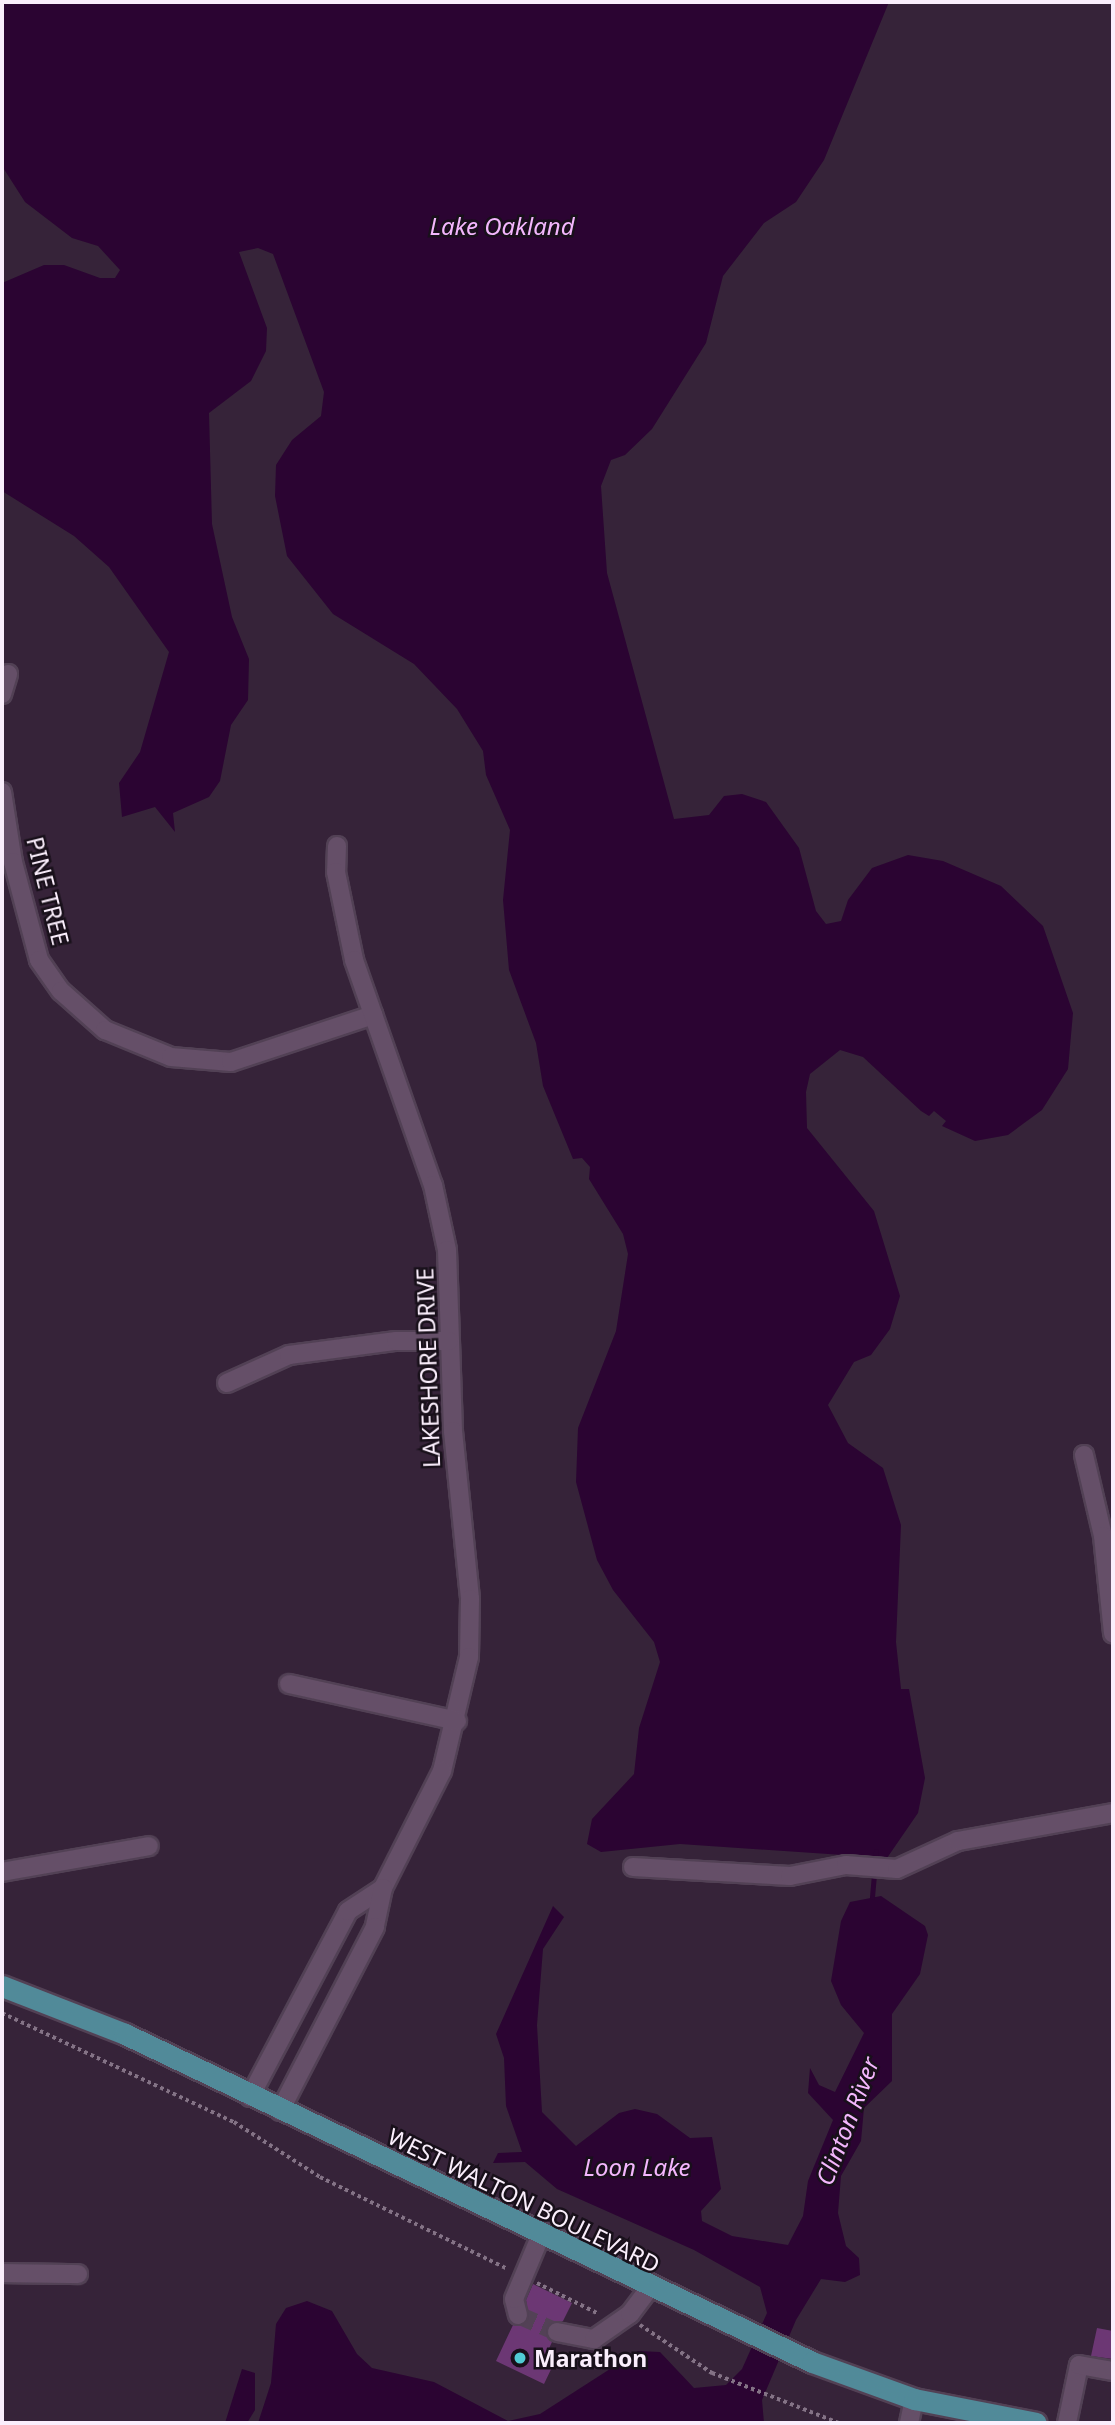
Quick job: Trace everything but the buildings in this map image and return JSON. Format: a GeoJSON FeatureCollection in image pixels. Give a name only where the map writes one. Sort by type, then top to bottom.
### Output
{"type":"FeatureCollection","features":[{"type":"Feature","properties":{"kind":"main road","name":"WEST WALTON BOULEVARD"},"geometry":{"type":"LineString","coordinates":[[2,1986],[125,2034],[726,2326],[812,2362],[914,2399],[1036,2423]]}},
{"type":"Feature","properties":{"kind":"street"},"geometry":{"type":"LineString","coordinates":[[2,694],[8,674]]}},
{"type":"Feature","properties":{"kind":"street","name":"PINE TREE"},"geometry":{"type":"LineString","coordinates":[[2,792],[13,862],[39,960],[61,991],[105,1030],[171,1058],[230,1062],[373,1015]]}},
{"type":"Feature","properties":{"kind":"street","name":"LAKESHORE DRIVE"},"geometry":{"type":"LineString","coordinates":[[280,2111],[375,1927],[383,1888],[442,1771],[457,1721],[469,1657],[470,1599],[449,1341],[447,1250],[433,1185],[373,1015],[342,915],[337,846]]}},
{"type":"Feature","properties":{"kind":"street"},"geometry":{"type":"LineString","coordinates":[[227,1383],[289,1355],[396,1341],[449,1341]]}},
{"type":"Feature","properties":{"kind":"street"},"geometry":{"type":"LineString","coordinates":[[1084,1455],[1103,1536],[1113,1633]]}},
{"type":"Feature","properties":{"kind":"street"},"geometry":{"type":"LineString","coordinates":[[289,1684],[457,1721]]}},
{"type":"Feature","properties":{"kind":"street"},"geometry":{"type":"LineString","coordinates":[[633,1867],[790,1876],[846,1865],[897,1869],[958,1841],[1113,1813]]}},
{"type":"Feature","properties":{"kind":"street"},"geometry":{"type":"LineString","coordinates":[[2,1872],[149,1846]]}},
{"type":"Feature","properties":{"kind":"street","name":"LAKESHORE DRIVE"},"geometry":{"type":"LineString","coordinates":[[250,2097],[348,1911],[383,1888]]}},
{"type":"Feature","properties":{"kind":"street"},"geometry":{"type":"LineString","coordinates":[[519,2315],[514,2299],[540,2236]]}},
{"type":"Feature","properties":{"kind":"street"},"geometry":{"type":"LineString","coordinates":[[2,2273],[78,2274]]}},
{"type":"Feature","properties":{"kind":"street"},"geometry":{"type":"LineString","coordinates":[[557,2332],[594,2339],[621,2321],[649,2289]]}},
{"type":"Feature","properties":{"kind":"street"},"geometry":{"type":"LineString","coordinates":[[1067,2423],[1079,2365],[1113,2371]]}},
{"type":"Feature","properties":{"kind":"street"},"geometry":{"type":"LineString","coordinates":[[909,2423],[914,2399]]}},
{"type":"Feature","properties":{"kind":"path"},"geometry":{"type":"LineString","coordinates":[[2,2013],[234,2122],[320,2177],[523,2277],[621,2321],[655,2332],[712,2373],[779,2397],[839,2423]]}},
{"type":"Feature","properties":{"kind":"water","name":"Lake Oakland"},"geometry":{"type":"Polygon","coordinates":[[[2,2],[889,2],[824,160],[796,202],[764,223],[723,276],[706,343],[652,429],[625,455],[611,460],[601,486],[607,573],[674,819],[709,815],[724,796],[742,794],[766,802],[799,848],[816,911],[826,924],[841,921],[848,900],[872,868],[908,855],[943,861],[1001,886],[1043,926],[1073,1013],[1068,1069],[1042,1110],[1008,1135],[975,1141],[942,1126],[946,1121],[934,1111],[929,1116],[921,1111],[863,1057],[840,1050],[810,1074],[806,1092],[807,1128],[874,1211],[900,1296],[890,1329],[871,1355],[854,1362],[828,1405],[848,1443],[883,1468],[901,1525],[896,1642],[901,1689],[909,1689],[925,1778],[918,1813],[887,1858],[680,1844],[601,1852],[587,1844],[592,1819],[634,1774],[639,1728],[660,1662],[654,1642],[613,1590],[597,1560],[576,1482],[578,1428],[616,1331],[628,1254],[623,1234],[589,1179],[590,1167],[582,1158],[573,1159],[543,1086],[536,1043],[509,970],[503,900],[510,830],[486,775],[483,751],[457,709],[414,664],[333,614],[287,556],[275,496],[276,465],[292,440],[321,416],[324,392],[273,254],[258,248],[239,252],[267,328],[266,351],[251,381],[209,413],[212,524],[232,617],[249,659],[248,700],[231,725],[220,781],[209,797],[173,813],[175,832],[155,807],[122,817],[119,783],[140,752],[169,652],[109,567],[74,536],[2,491],[2,283],[44,265],[64,265],[100,278],[115,278],[120,270],[98,246],[72,238],[25,202],[2,166],[2,2]]]}},
{"type":"Feature","properties":{"kind":"water","name":"Loon Lake"},"geometry":{"type":"Polygon","coordinates":[[[881,1896],[925,1926],[928,1935],[920,1974],[892,2014],[892,2081],[864,2108],[861,2141],[841,2176],[838,2213],[846,2246],[859,2258],[860,2275],[845,2282],[821,2279],[796,2320],[762,2400],[764,2423],[258,2423],[271,2383],[276,2324],[286,2308],[307,2301],[332,2311],[357,2354],[372,2368],[434,2382],[508,2421],[540,2414],[638,2351],[660,2352],[694,2388],[726,2385],[742,2369],[767,2313],[760,2287],[694,2250],[557,2189],[525,2162],[493,2163],[498,2153],[522,2152],[506,2106],[504,2058],[496,2034],[553,1906],[564,1917],[543,1949],[537,2025],[542,2112],[576,2146],[619,2113],[635,2109],[657,2114],[690,2138],[712,2137],[721,2189],[701,2211],[702,2221],[732,2236],[788,2245],[803,2216],[808,2181],[833,2120],[808,2093],[810,2068],[819,2085],[835,2092],[864,2033],[841,2005],[831,1981],[841,1921],[850,1902],[881,1896]]]}},
{"type":"Feature","properties":{"kind":"water"},"geometry":{"type":"Polygon","coordinates":[[[242,2369],[255,2373],[255,2410],[247,2423],[225,2423],[242,2369]]]}},
{"type":"Feature","properties":{"kind":"waterway","name":"Clinton River"},"geometry":{"type":"LineString","coordinates":[[872,1897],[876,1851]]}},
{"type":"Feature","properties":{"kind":"tunnel"},"geometry":{"type":"LineString","coordinates":[[518,2315],[557,2332]]}},
{"type":"Feature","properties":{"kind":"place","name":"Marathon"},"geometry":{"type":"Point","coordinates":[520,2358]}}]}
